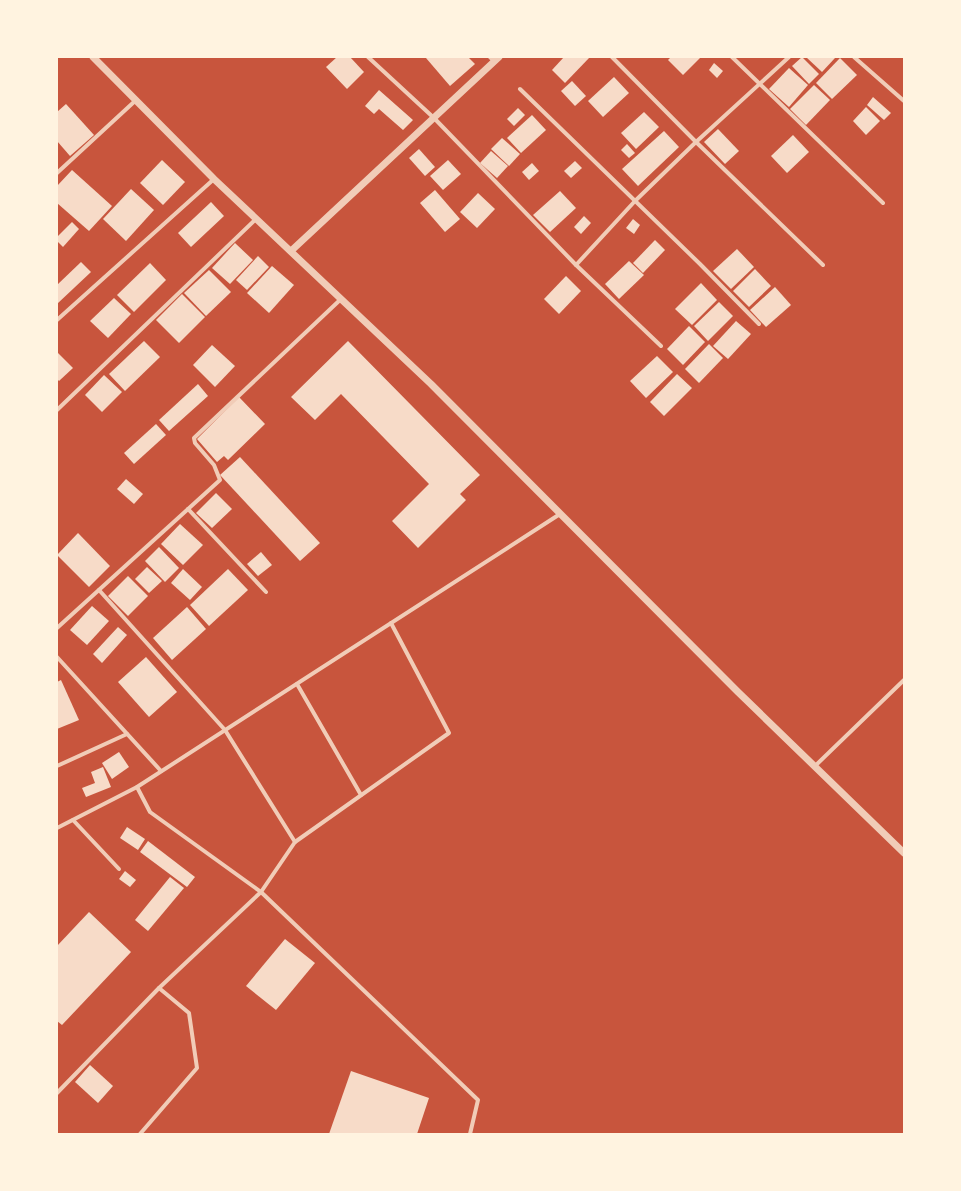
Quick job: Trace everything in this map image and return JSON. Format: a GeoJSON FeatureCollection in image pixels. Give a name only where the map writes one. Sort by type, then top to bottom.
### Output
{"type":"FeatureCollection","features":[{"type":"Feature","properties":{"kind":"street"},"geometry":{"type":"LineString","coordinates":[[92,57],[214,179],[431,384],[560,514],[904,853]]}},
{"type":"Feature","properties":{"kind":"street"},"geometry":{"type":"LineString","coordinates":[[368,57],[434,118],[576,265],[661,346]]}},
{"type":"Feature","properties":{"kind":"street"},"geometry":{"type":"LineString","coordinates":[[612,57],[696,142],[823,265]]}},
{"type":"Feature","properties":{"kind":"street"},"geometry":{"type":"LineString","coordinates":[[732,57],[883,203]]}},
{"type":"Feature","properties":{"kind":"street"},"geometry":{"type":"LineString","coordinates":[[576,265],[635,201],[696,142],[789,57]]}},
{"type":"Feature","properties":{"kind":"street"},"geometry":{"type":"LineString","coordinates":[[854,57],[904,101]]}},
{"type":"Feature","properties":{"kind":"street"},"geometry":{"type":"LineString","coordinates":[[291,251],[434,118],[494,58]]}},
{"type":"Feature","properties":{"kind":"street"},"geometry":{"type":"LineString","coordinates":[[520,89],[759,324]]}},
{"type":"Feature","properties":{"kind":"street"},"geometry":{"type":"LineString","coordinates":[[57,172],[135,101]]}},
{"type":"Feature","properties":{"kind":"street"},"geometry":{"type":"LineString","coordinates":[[57,320],[214,179]]}},
{"type":"Feature","properties":{"kind":"street"},"geometry":{"type":"LineString","coordinates":[[57,410],[256,219]]}},
{"type":"Feature","properties":{"kind":"street"},"geometry":{"type":"LineString","coordinates":[[57,628],[220,480],[214,466],[195,443],[194,438],[341,299]]}},
{"type":"Feature","properties":{"kind":"street"},"geometry":{"type":"LineString","coordinates":[[188,509],[266,592]]}},
{"type":"Feature","properties":{"kind":"street"},"geometry":{"type":"LineString","coordinates":[[57,828],[137,787],[560,514]]}},
{"type":"Feature","properties":{"kind":"street"},"geometry":{"type":"LineString","coordinates":[[99,590],[225,730],[295,842]]}},
{"type":"Feature","properties":{"kind":"street"},"geometry":{"type":"LineString","coordinates":[[57,1094],[159,988],[261,892],[295,842],[449,733],[391,623]]}},
{"type":"Feature","properties":{"kind":"street"},"geometry":{"type":"LineString","coordinates":[[57,656],[161,771]]}},
{"type":"Feature","properties":{"kind":"street"},"geometry":{"type":"LineString","coordinates":[[815,766],[904,680]]}},
{"type":"Feature","properties":{"kind":"street"},"geometry":{"type":"LineString","coordinates":[[297,684],[361,795]]}},
{"type":"Feature","properties":{"kind":"street"},"geometry":{"type":"LineString","coordinates":[[57,766],[127,734]]}},
{"type":"Feature","properties":{"kind":"street"},"geometry":{"type":"LineString","coordinates":[[137,787],[150,812],[261,892],[478,1100],[470,1134]]}},
{"type":"Feature","properties":{"kind":"street"},"geometry":{"type":"LineString","coordinates":[[73,820],[119,869]]}},
{"type":"Feature","properties":{"kind":"street"},"geometry":{"type":"LineString","coordinates":[[140,1134],[197,1068],[189,1014],[159,988]]}},
{"type":"Feature","properties":{"kind":"building"},"geometry":{"type":"Polygon","coordinates":[[[337,57],[350,57],[364,72],[347,89],[326,67],[337,57]]]}},
{"type":"Feature","properties":{"kind":"building"},"geometry":{"type":"Polygon","coordinates":[[[468,57],[475,64],[450,86],[426,58],[468,57]]]}},
{"type":"Feature","properties":{"kind":"building"},"geometry":{"type":"Polygon","coordinates":[[[564,57],[590,57],[565,83],[552,70],[564,57]]]}},
{"type":"Feature","properties":{"kind":"building"},"geometry":{"type":"Polygon","coordinates":[[[671,57],[701,57],[683,75],[668,60],[671,57]]]}},
{"type":"Feature","properties":{"kind":"building"},"geometry":{"type":"Polygon","coordinates":[[[802,57],[819,74],[809,84],[792,66],[802,57]]]}},
{"type":"Feature","properties":{"kind":"building"},"geometry":{"type":"Polygon","coordinates":[[[806,57],[834,57],[835,58],[822,72],[806,57]]]}},
{"type":"Feature","properties":{"kind":"building"},"geometry":{"type":"Polygon","coordinates":[[[840,58],[857,75],[832,99],[816,83],[840,58]]]}},
{"type":"Feature","properties":{"kind":"building"},"geometry":{"type":"Polygon","coordinates":[[[714,63],[723,71],[717,78],[709,70],[714,63]]]}},
{"type":"Feature","properties":{"kind":"building"},"geometry":{"type":"Polygon","coordinates":[[[789,68],[808,85],[789,107],[769,89],[789,68]]]}},
{"type":"Feature","properties":{"kind":"building"},"geometry":{"type":"Polygon","coordinates":[[[614,77],[629,93],[603,117],[588,101],[614,77]]]}},
{"type":"Feature","properties":{"kind":"building"},"geometry":{"type":"Polygon","coordinates":[[[572,81],[586,96],[575,106],[561,91],[572,81]]]}},
{"type":"Feature","properties":{"kind":"building"},"geometry":{"type":"Polygon","coordinates":[[[814,85],[830,100],[806,125],[790,109],[814,85]]]}},
{"type":"Feature","properties":{"kind":"building"},"geometry":{"type":"Polygon","coordinates":[[[379,90],[413,120],[403,130],[379,109],[374,114],[365,106],[379,90]]]}},
{"type":"Feature","properties":{"kind":"building"},"geometry":{"type":"Polygon","coordinates":[[[873,97],[891,113],[884,120],[867,105],[873,97]]]}},
{"type":"Feature","properties":{"kind":"building"},"geometry":{"type":"Polygon","coordinates":[[[66,104],[94,135],[70,156],[57,141],[57,112],[66,104]]]}},
{"type":"Feature","properties":{"kind":"building"},"geometry":{"type":"Polygon","coordinates":[[[866,107],[880,121],[866,135],[853,121],[866,107]]]}},
{"type":"Feature","properties":{"kind":"building"},"geometry":{"type":"Polygon","coordinates":[[[518,108],[525,115],[514,126],[507,119],[518,108]]]}},
{"type":"Feature","properties":{"kind":"building"},"geometry":{"type":"Polygon","coordinates":[[[644,112],[659,127],[636,149],[621,133],[644,112]]]}},
{"type":"Feature","properties":{"kind":"building"},"geometry":{"type":"Polygon","coordinates":[[[532,115],[546,130],[521,153],[507,138],[532,115]]]}},
{"type":"Feature","properties":{"kind":"building"},"geometry":{"type":"Polygon","coordinates":[[[718,129],[739,151],[725,164],[704,142],[718,129]]]}},
{"type":"Feature","properties":{"kind":"building"},"geometry":{"type":"Polygon","coordinates":[[[664,131],[679,147],[638,186],[622,169],[664,131]]]}},
{"type":"Feature","properties":{"kind":"building"},"geometry":{"type":"Polygon","coordinates":[[[793,135],[809,152],[787,173],[771,156],[793,135]]]}},
{"type":"Feature","properties":{"kind":"building"},"geometry":{"type":"Polygon","coordinates":[[[502,138],[520,154],[509,166],[491,149],[502,138]]]}},
{"type":"Feature","properties":{"kind":"building"},"geometry":{"type":"Polygon","coordinates":[[[627,144],[635,153],[629,158],[621,150],[627,144]]]}},
{"type":"Feature","properties":{"kind":"building"},"geometry":{"type":"Polygon","coordinates":[[[419,149],[435,167],[425,176],[409,158],[419,149]]]}},
{"type":"Feature","properties":{"kind":"building"},"geometry":{"type":"Polygon","coordinates":[[[491,151],[508,166],[497,178],[480,163],[491,151]]]}},
{"type":"Feature","properties":{"kind":"building"},"geometry":{"type":"Polygon","coordinates":[[[162,160],[185,182],[163,205],[140,183],[162,160]]]}},
{"type":"Feature","properties":{"kind":"building"},"geometry":{"type":"Polygon","coordinates":[[[448,160],[461,174],[443,190],[430,176],[448,160]]]}},
{"type":"Feature","properties":{"kind":"building"},"geometry":{"type":"Polygon","coordinates":[[[575,161],[582,168],[571,178],[564,171],[575,161]]]}},
{"type":"Feature","properties":{"kind":"building"},"geometry":{"type":"Polygon","coordinates":[[[532,163],[539,171],[529,180],[522,172],[532,163]]]}},
{"type":"Feature","properties":{"kind":"building"},"geometry":{"type":"Polygon","coordinates":[[[72,170],[112,206],[89,231],[57,203],[57,186],[72,170]]]}},
{"type":"Feature","properties":{"kind":"building"},"geometry":{"type":"Polygon","coordinates":[[[131,189],[154,210],[126,241],[103,219],[131,189]]]}},
{"type":"Feature","properties":{"kind":"building"},"geometry":{"type":"Polygon","coordinates":[[[435,190],[460,219],[445,232],[420,203],[435,190]]]}},
{"type":"Feature","properties":{"kind":"building"},"geometry":{"type":"Polygon","coordinates":[[[560,191],[576,208],[550,232],[533,215],[560,191]]]}},
{"type":"Feature","properties":{"kind":"building"},"geometry":{"type":"Polygon","coordinates":[[[478,193],[495,209],[477,228],[460,212],[478,193]]]}},
{"type":"Feature","properties":{"kind":"building"},"geometry":{"type":"Polygon","coordinates":[[[211,202],[224,216],[191,247],[178,233],[211,202]]]}},
{"type":"Feature","properties":{"kind":"building"},"geometry":{"type":"Polygon","coordinates":[[[584,216],[591,223],[581,234],[574,227],[584,216]]]}},
{"type":"Feature","properties":{"kind":"building"},"geometry":{"type":"Polygon","coordinates":[[[633,219],[640,225],[634,234],[626,228],[633,219]]]}},
{"type":"Feature","properties":{"kind":"building"},"geometry":{"type":"Polygon","coordinates":[[[72,222],[79,229],[63,247],[57,241],[57,237],[72,222]]]}},
{"type":"Feature","properties":{"kind":"building"},"geometry":{"type":"Polygon","coordinates":[[[655,240],[665,250],[643,273],[633,263],[655,240]]]}},
{"type":"Feature","properties":{"kind":"building"},"geometry":{"type":"Polygon","coordinates":[[[235,243],[253,260],[230,284],[212,268],[235,243]]]}},
{"type":"Feature","properties":{"kind":"building"},"geometry":{"type":"Polygon","coordinates":[[[737,249],[754,267],[731,289],[713,271],[737,249]]]}},
{"type":"Feature","properties":{"kind":"building"},"geometry":{"type":"Polygon","coordinates":[[[258,256],[269,267],[247,290],[236,280],[258,256]]]}},
{"type":"Feature","properties":{"kind":"building"},"geometry":{"type":"Polygon","coordinates":[[[629,261],[644,275],[619,299],[605,284],[629,261]]]}},
{"type":"Feature","properties":{"kind":"building"},"geometry":{"type":"Polygon","coordinates":[[[81,262],[91,272],[57,304],[57,285],[81,262]]]}},
{"type":"Feature","properties":{"kind":"building"},"geometry":{"type":"Polygon","coordinates":[[[150,263],[166,280],[134,312],[117,295],[150,263]]]}},
{"type":"Feature","properties":{"kind":"building"},"geometry":{"type":"Polygon","coordinates":[[[272,266],[294,285],[269,313],[247,293],[272,266]]]}},
{"type":"Feature","properties":{"kind":"building"},"geometry":{"type":"Polygon","coordinates":[[[755,269],[771,286],[749,307],[733,291],[755,269]]]}},
{"type":"Feature","properties":{"kind":"building"},"geometry":{"type":"Polygon","coordinates":[[[209,270],[231,292],[206,316],[184,293],[209,270]]]}},
{"type":"Feature","properties":{"kind":"building"},"geometry":{"type":"Polygon","coordinates":[[[566,276],[581,291],[559,314],[544,299],[566,276]]]}},
{"type":"Feature","properties":{"kind":"building"},"geometry":{"type":"Polygon","coordinates":[[[701,283],[717,300],[692,325],[675,309],[701,283]]]}},
{"type":"Feature","properties":{"kind":"building"},"geometry":{"type":"Polygon","coordinates":[[[775,287],[791,305],[766,327],[750,310],[775,287]]]}},
{"type":"Feature","properties":{"kind":"building"},"geometry":{"type":"Polygon","coordinates":[[[182,294],[205,317],[179,343],[156,320],[182,294]]]}},
{"type":"Feature","properties":{"kind":"building"},"geometry":{"type":"Polygon","coordinates":[[[114,298],[131,314],[108,338],[90,321],[114,298]]]}},
{"type":"Feature","properties":{"kind":"building"},"geometry":{"type":"Polygon","coordinates":[[[719,302],[733,316],[708,341],[694,326],[719,302]]]}},
{"type":"Feature","properties":{"kind":"building"},"geometry":{"type":"Polygon","coordinates":[[[736,321],[751,334],[728,359],[713,346],[736,321]]]}},
{"type":"Feature","properties":{"kind":"building"},"geometry":{"type":"Polygon","coordinates":[[[689,326],[705,342],[683,365],[667,349],[689,326]]]}},
{"type":"Feature","properties":{"kind":"building"},"geometry":{"type":"Polygon","coordinates":[[[144,341],[160,357],[125,391],[109,374],[144,341]]]}},
{"type":"Feature","properties":{"kind":"building"},"geometry":{"type":"Polygon","coordinates":[[[348,341],[480,475],[460,494],[466,500],[418,548],[392,521],[429,484],[341,394],[315,420],[291,397],[348,341]]]}},
{"type":"Feature","properties":{"kind":"building"},"geometry":{"type":"Polygon","coordinates":[[[709,344],[723,358],[699,383],[685,369],[709,344]]]}},
{"type":"Feature","properties":{"kind":"building"},"geometry":{"type":"Polygon","coordinates":[[[212,345],[235,366],[215,387],[193,365],[212,345]]]}},
{"type":"Feature","properties":{"kind":"building"},"geometry":{"type":"Polygon","coordinates":[[[57,352],[73,368],[59,381],[57,379],[57,352]]]}},
{"type":"Feature","properties":{"kind":"building"},"geometry":{"type":"Polygon","coordinates":[[[657,356],[673,372],[646,398],[630,381],[657,356]]]}},
{"type":"Feature","properties":{"kind":"building"},"geometry":{"type":"Polygon","coordinates":[[[677,374],[692,388],[664,416],[650,402],[677,374]]]}},
{"type":"Feature","properties":{"kind":"building"},"geometry":{"type":"Polygon","coordinates":[[[104,375],[122,392],[102,412],[85,395],[104,375]]]}},
{"type":"Feature","properties":{"kind":"building"},"geometry":{"type":"Polygon","coordinates":[[[198,384],[208,396],[169,431],[159,420],[198,384]]]}},
{"type":"Feature","properties":{"kind":"building"},"geometry":{"type":"Polygon","coordinates":[[[239,397],[265,424],[228,460],[224,456],[217,462],[197,439],[239,397]]]}},
{"type":"Feature","properties":{"kind":"building"},"geometry":{"type":"Polygon","coordinates":[[[156,424],[166,435],[134,464],[124,453],[156,424]]]}},
{"type":"Feature","properties":{"kind":"building"},"geometry":{"type":"Polygon","coordinates":[[[240,457],[320,543],[300,561],[220,475],[240,457]]]}},
{"type":"Feature","properties":{"kind":"building"},"geometry":{"type":"Polygon","coordinates":[[[126,479],[143,494],[134,504],[117,489],[126,479]]]}},
{"type":"Feature","properties":{"kind":"building"},"geometry":{"type":"Polygon","coordinates":[[[216,493],[232,509],[212,528],[196,513],[216,493]]]}},
{"type":"Feature","properties":{"kind":"building"},"geometry":{"type":"Polygon","coordinates":[[[180,524],[203,545],[183,565],[161,544],[180,524]]]}},
{"type":"Feature","properties":{"kind":"building"},"geometry":{"type":"Polygon","coordinates":[[[78,533],[110,566],[89,587],[57,555],[78,533]]]}},
{"type":"Feature","properties":{"kind":"building"},"geometry":{"type":"Polygon","coordinates":[[[159,547],[179,568],[165,582],[145,561],[159,547]]]}},
{"type":"Feature","properties":{"kind":"building"},"geometry":{"type":"Polygon","coordinates":[[[261,552],[272,565],[258,576],[247,564],[261,552]]]}},
{"type":"Feature","properties":{"kind":"building"},"geometry":{"type":"Polygon","coordinates":[[[147,567],[162,581],[149,593],[135,579],[147,567]]]}},
{"type":"Feature","properties":{"kind":"building"},"geometry":{"type":"Polygon","coordinates":[[[183,569],[202,587],[190,600],[171,583],[183,569]]]}},
{"type":"Feature","properties":{"kind":"building"},"geometry":{"type":"Polygon","coordinates":[[[228,569],[248,590],[209,626],[190,605],[228,569]]]}},
{"type":"Feature","properties":{"kind":"building"},"geometry":{"type":"Polygon","coordinates":[[[128,576],[148,596],[128,616],[108,596],[128,576]]]}},
{"type":"Feature","properties":{"kind":"building"},"geometry":{"type":"Polygon","coordinates":[[[92,606],[109,621],[87,645],[70,630],[92,606]]]}},
{"type":"Feature","properties":{"kind":"building"},"geometry":{"type":"Polygon","coordinates":[[[187,607],[206,629],[172,660],[153,638],[187,607]]]}},
{"type":"Feature","properties":{"kind":"building"},"geometry":{"type":"Polygon","coordinates":[[[118,627],[127,635],[102,663],[93,654],[118,627]]]}},
{"type":"Feature","properties":{"kind":"building"},"geometry":{"type":"Polygon","coordinates":[[[146,657],[177,692],[149,717],[118,682],[146,657]]]}},
{"type":"Feature","properties":{"kind":"building"},"geometry":{"type":"Polygon","coordinates":[[[61,680],[79,720],[57,729],[57,682],[61,680]]]}},
{"type":"Feature","properties":{"kind":"building"},"geometry":{"type":"Polygon","coordinates":[[[119,752],[129,767],[112,779],[102,763],[119,752]]]}},
{"type":"Feature","properties":{"kind":"building"},"geometry":{"type":"Polygon","coordinates":[[[103,767],[111,787],[86,797],[82,788],[95,783],[91,772],[103,767]]]}},
{"type":"Feature","properties":{"kind":"building"},"geometry":{"type":"Polygon","coordinates":[[[127,827],[145,839],[138,850],[120,838],[127,827]]]}},
{"type":"Feature","properties":{"kind":"building"},"geometry":{"type":"Polygon","coordinates":[[[148,841],[195,877],[187,887],[140,852],[148,841]]]}},
{"type":"Feature","properties":{"kind":"building"},"geometry":{"type":"Polygon","coordinates":[[[125,871],[136,880],[130,887],[119,879],[125,871]]]}},
{"type":"Feature","properties":{"kind":"building"},"geometry":{"type":"Polygon","coordinates":[[[170,877],[184,888],[148,931],[135,920],[170,877]]]}},
{"type":"Feature","properties":{"kind":"building"},"geometry":{"type":"Polygon","coordinates":[[[89,912],[131,952],[62,1025],[57,1021],[57,946],[89,912]]]}},
{"type":"Feature","properties":{"kind":"building"},"geometry":{"type":"Polygon","coordinates":[[[285,939],[315,963],[276,1010],[246,986],[285,939]]]}},
{"type":"Feature","properties":{"kind":"building"},"geometry":{"type":"Polygon","coordinates":[[[90,1065],[113,1086],[98,1103],[75,1082],[90,1065]]]}},
{"type":"Feature","properties":{"kind":"building"},"geometry":{"type":"Polygon","coordinates":[[[351,1071],[429,1098],[417,1134],[329,1134],[351,1071]]]}}]}
